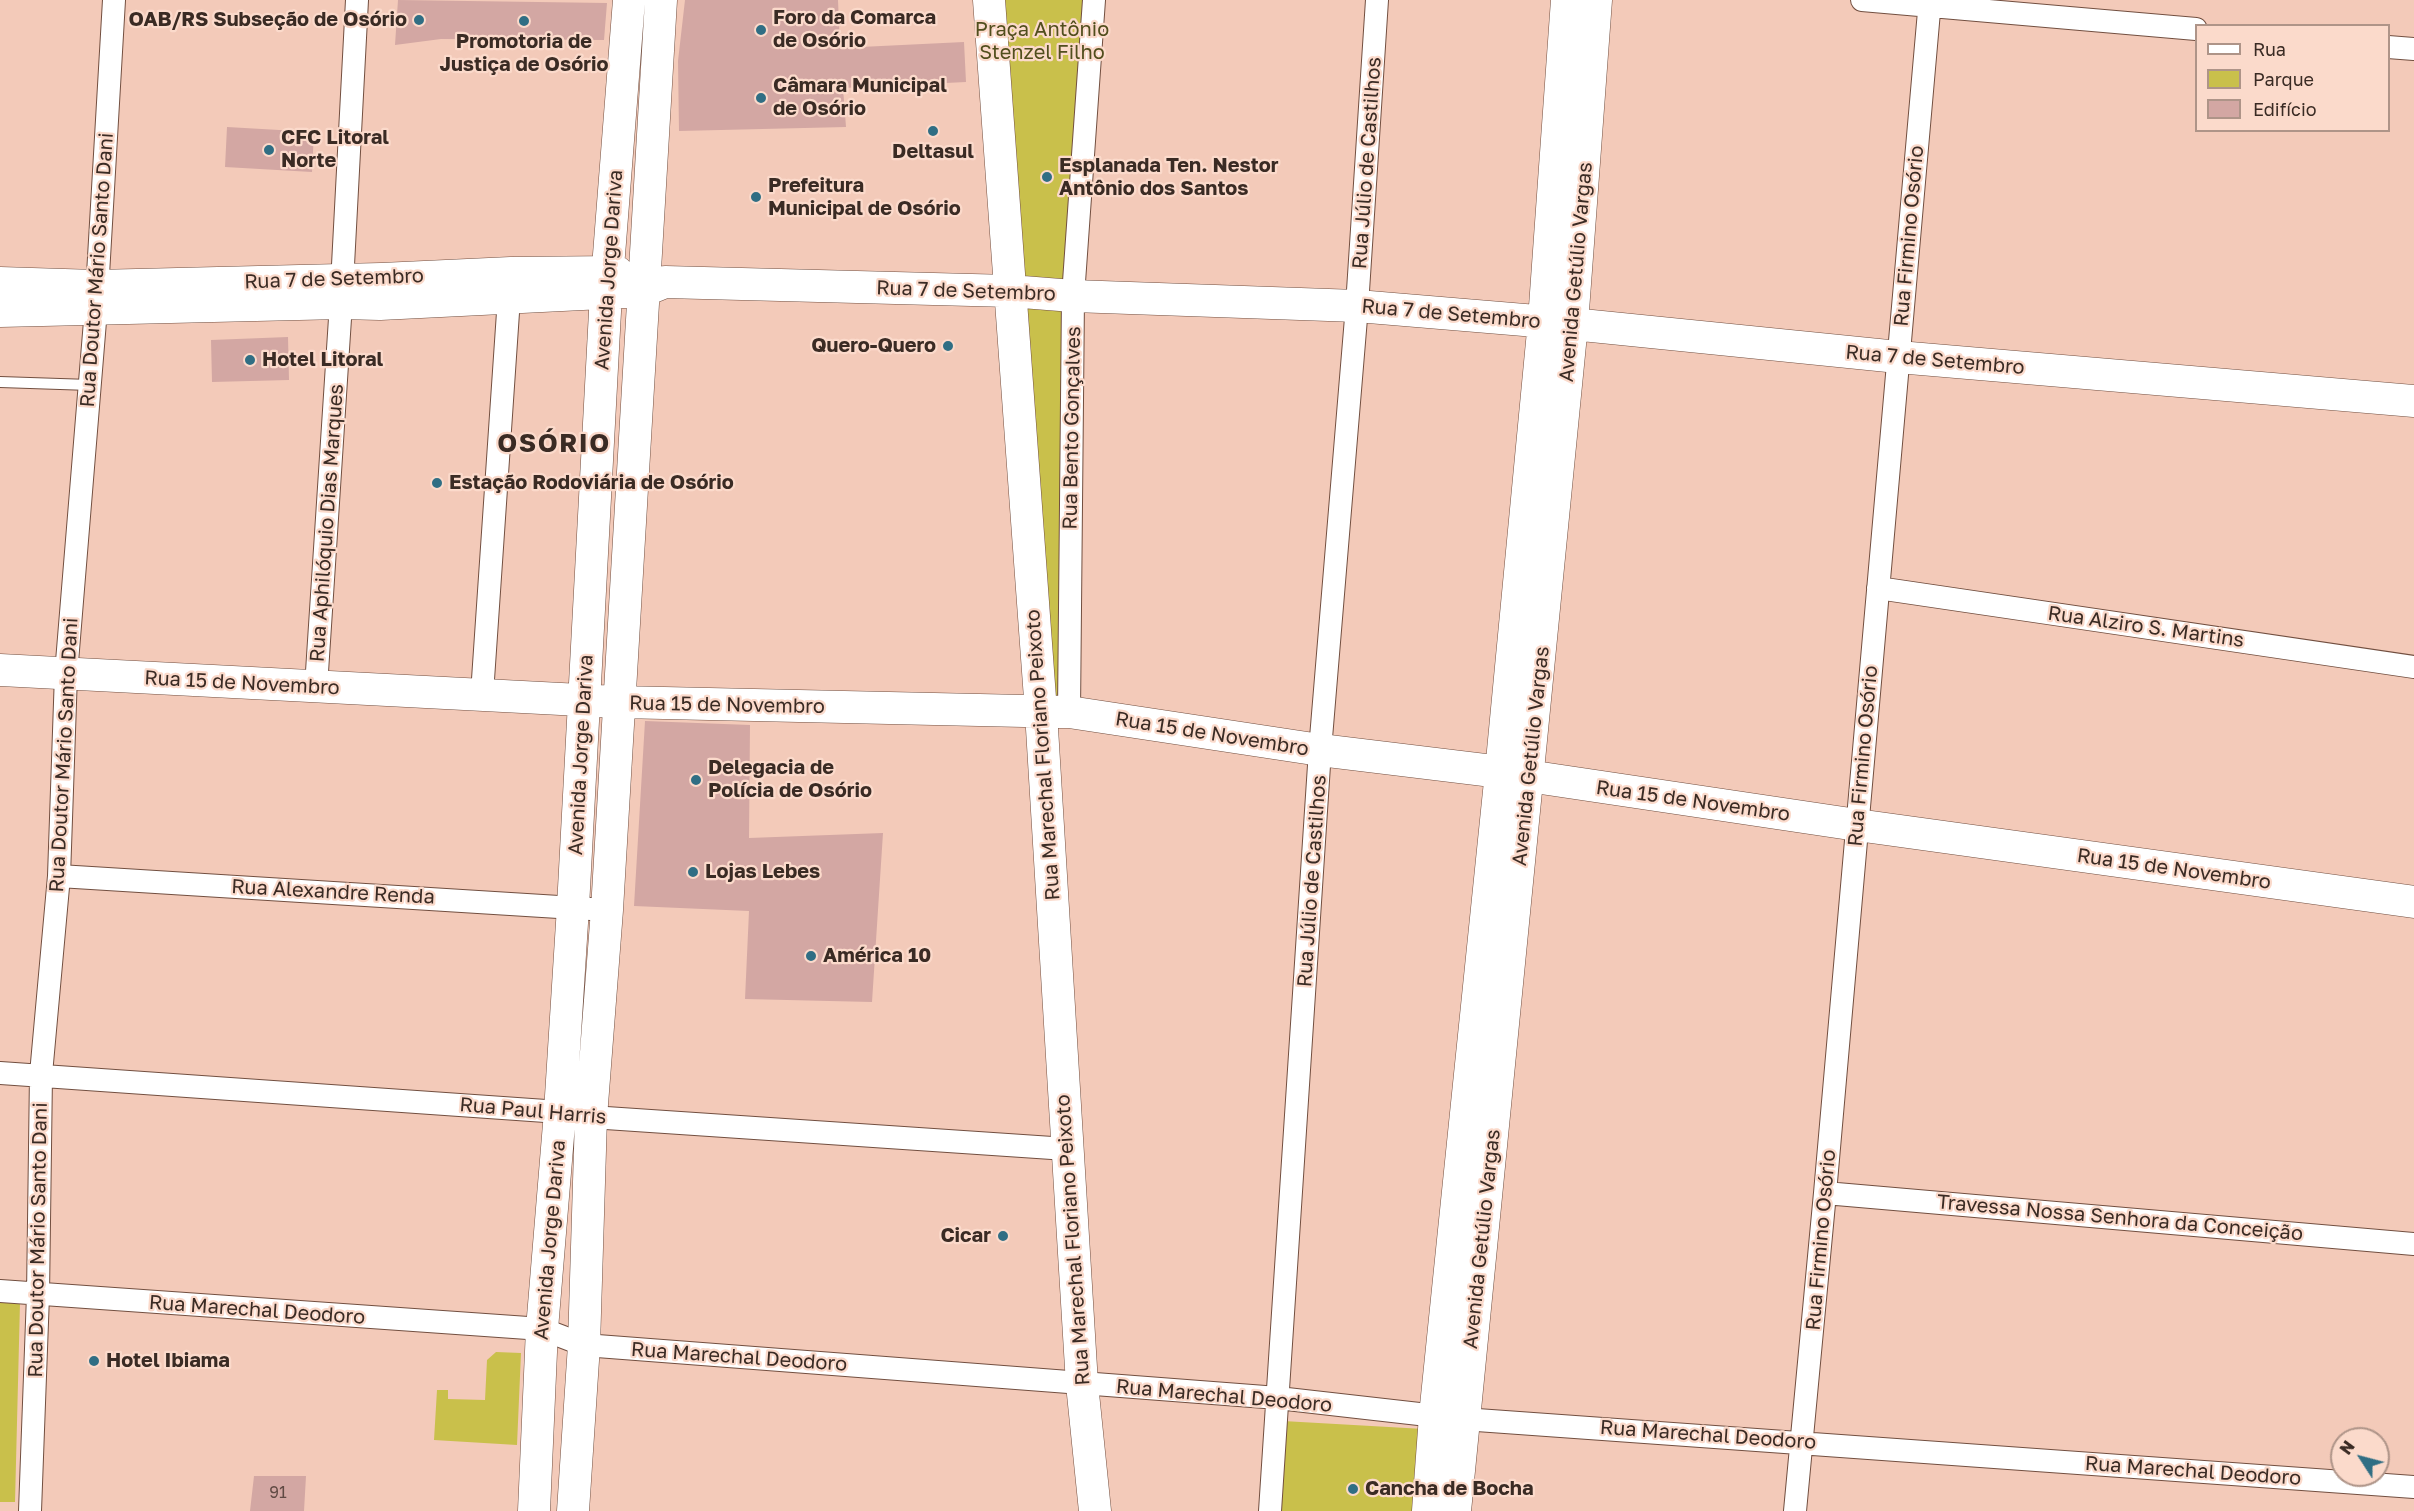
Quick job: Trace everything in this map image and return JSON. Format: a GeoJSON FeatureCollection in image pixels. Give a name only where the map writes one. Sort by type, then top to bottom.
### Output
{"type":"FeatureCollection","features":[{"type":"Feature","properties":{"kind":"street","name":"Rua Doutor Mário Santo Dani"},"geometry":{"type":"LineString","coordinates":[[30,1511],[38,1295],[41,1074],[59,876],[66,674],[90,385],[114,0]]}},
{"type":"Feature","properties":{"kind":"street","name":"Rua Aphilóquio Dias Marques"},"geometry":{"type":"LineString","coordinates":[[316,687],[357,0]]}},
{"type":"Feature","properties":{"kind":"street","name":"Avenida Jorge Dariva"},"geometry":{"type":"LineString","coordinates":[[534,1511],[542,1329],[560,1112],[573,907],[607,283],[629,0]]}},
{"type":"Feature","properties":{"kind":"street","name":"Avenida Jorge Dariva"},"geometry":{"type":"LineString","coordinates":[[573,1511],[584,1345],[591,1117],[651,281],[661,0]]}},
{"type":"Feature","properties":{"kind":"street","name":"Rua Marechal Floriano Peixoto"},"geometry":{"type":"LineString","coordinates":[[989,0],[1010,291],[1055,712],[1067,1149],[1082,1384],[1095,1511]]}},
{"type":"Feature","properties":{"kind":"street","name":"Rua Bento Gonçalves"},"geometry":{"type":"LineString","coordinates":[[1055,712],[1073,296],[1094,0]]}},
{"type":"Feature","properties":{"kind":"street","name":"Rua Júlio de Castilhos"},"geometry":{"type":"LineString","coordinates":[[1270,1511],[1320,750],[1357,306],[1377,0]]}},
{"type":"Feature","properties":{"kind":"street","name":"Avenida Getúlio Vargas"},"geometry":{"type":"LineString","coordinates":[[1428,1511],[1449,1417],[1515,774],[1558,323],[1576,77],[1568,0]]}},
{"type":"Feature","properties":{"kind":"street","name":"Avenida Getúlio Vargas"},"geometry":{"type":"LineString","coordinates":[[1576,77],[1596,0]]}},
{"type":"Feature","properties":{"kind":"street"},"geometry":{"type":"LineString","coordinates":[[1862,0],[1930,3],[2195,29]]}},
{"type":"Feature","properties":{"kind":"street","name":"Rua Firmino Osório"},"geometry":{"type":"LineString","coordinates":[[1795,1511],[1930,3]]}},
{"type":"Feature","properties":{"kind":"street"},"geometry":{"type":"LineString","coordinates":[[2390,46],[2414,49]]}},
{"type":"Feature","properties":{"kind":"street","name":"Rua 7 de Setembro"},"geometry":{"type":"LineString","coordinates":[[0,311],[96,297],[341,291],[380,304],[510,285],[651,281],[1010,291],[1073,296],[1357,306],[1558,323],[1898,357],[2414,402]]}},
{"type":"Feature","properties":{"kind":"street","name":"Rua 7 de Setembro"},"geometry":{"type":"LineString","coordinates":[[0,283],[96,297]]}},
{"type":"Feature","properties":{"kind":"street"},"geometry":{"type":"LineString","coordinates":[[482,694],[510,285]]}},
{"type":"Feature","properties":{"kind":"street","name":"Rua Alziro S. Martins"},"geometry":{"type":"LineString","coordinates":[[1878,588],[2414,667]]}},
{"type":"Feature","properties":{"kind":"street","name":"Rua 15 de Novembro"},"geometry":{"type":"LineString","coordinates":[[0,670],[584,701],[1055,712],[1320,750],[1515,774],[1857,825],[2414,902]]}},
{"type":"Feature","properties":{"kind":"street","name":"Rua Alexandre Renda"},"geometry":{"type":"LineString","coordinates":[[59,876],[607,910]]}},
{"type":"Feature","properties":{"kind":"street","name":"Rua Paul Harris"},"geometry":{"type":"LineString","coordinates":[[0,1073],[41,1074],[560,1112],[591,1117],[1067,1149]]}},
{"type":"Feature","properties":{"kind":"street","name":"Travessa Nossa Senhora da Conceição"},"geometry":{"type":"LineString","coordinates":[[1825,1193],[2414,1244]]}},
{"type":"Feature","properties":{"kind":"street","name":"Rua Marechal Deodoro"},"geometry":{"type":"LineString","coordinates":[[0,1291],[542,1329],[584,1345],[1278,1398],[1449,1417],[2414,1487]]}},
{"type":"Feature","properties":{"kind":"street","name":"Avenida Getúlio Vargas"},"geometry":{"type":"LineString","coordinates":[[1449,1417],[1455,1511]]}},
{"type":"Feature","properties":{"kind":"street"},"geometry":{"type":"LineString","coordinates":[[536,1458],[576,1459]]}},
{"type":"Feature","properties":{"kind":"lane"},"geometry":{"type":"LineString","coordinates":[[0,382],[90,385]]}},
{"type":"Feature","properties":{"kind":"green space","name":"Praça Antônio Stenzel Filho"},"geometry":{"type":"Polygon","coordinates":[[[997,0],[1086,0],[1067,283],[1018,280],[997,0]]]}},
{"type":"Feature","properties":{"kind":"green space"},"geometry":{"type":"Polygon","coordinates":[[[1015,298],[1068,302],[1062,702],[1048,700],[1015,298]]]}},
{"type":"Feature","properties":{"kind":"green space"},"geometry":{"type":"Polygon","coordinates":[[[0,1302],[20,1303],[15,1502],[0,1502],[0,1302]]]}},
{"type":"Feature","properties":{"kind":"green space"},"geometry":{"type":"Polygon","coordinates":[[[496,1352],[521,1353],[517,1445],[434,1440],[437,1390],[448,1390],[448,1399],[485,1400],[487,1360],[496,1352]]]}},
{"type":"Feature","properties":{"kind":"green space"},"geometry":{"type":"Polygon","coordinates":[[[1283,1421],[1424,1429],[1419,1511],[1276,1511],[1283,1421]]]}},
{"type":"Feature","properties":{"kind":"building","name":"Promotoria de Justiça de Osório"},"geometry":{"type":"Polygon","coordinates":[[[398,0],[607,3],[604,40],[441,39],[395,45],[398,0]]]}},
{"type":"Feature","properties":{"kind":"building"},"geometry":{"type":"Polygon","coordinates":[[[685,0],[838,0],[840,48],[964,42],[966,82],[843,88],[846,127],[679,131],[678,61],[685,0]]]}},
{"type":"Feature","properties":{"kind":"building","name":"CFC Litoral Norte"},"geometry":{"type":"Polygon","coordinates":[[[227,127],[314,132],[312,172],[225,167],[227,127]]]}},
{"type":"Feature","properties":{"kind":"building","name":"Hotel Litoral"},"geometry":{"type":"Polygon","coordinates":[[[288,337],[289,380],[212,382],[211,340],[288,337]]]}},
{"type":"Feature","properties":{"kind":"building"},"geometry":{"type":"Polygon","coordinates":[[[645,721],[750,725],[749,838],[883,833],[872,1002],[745,999],[749,911],[634,906],[645,721]]]}},
{"type":"Feature","properties":{"kind":"building"},"geometry":{"type":"Polygon","coordinates":[[[254,1476],[306,1476],[304,1511],[250,1511],[254,1476]]]}},
{"type":"Feature","properties":{"kind":"place","name":"OAB/RS Subseção de Osório"},"geometry":{"type":"Point","coordinates":[419,20]}},
{"type":"Feature","properties":{"kind":"place","name":"Promotoria de Justiça de Osório"},"geometry":{"type":"Point","coordinates":[524,21]}},
{"type":"Feature","properties":{"kind":"place","name":"Foro da Comarca de Osório"},"geometry":{"type":"Point","coordinates":[761,30]}},
{"type":"Feature","properties":{"kind":"place","name":"Câmara Municipal de Osório"},"geometry":{"type":"Point","coordinates":[761,98]}},
{"type":"Feature","properties":{"kind":"place","name":"Deltasul"},"geometry":{"type":"Point","coordinates":[933,131]}},
{"type":"Feature","properties":{"kind":"place","name":"CFC Litoral Norte"},"geometry":{"type":"Point","coordinates":[269,150]}},
{"type":"Feature","properties":{"kind":"place","name":"Esplanada Ten. Nestor Antônio dos Santos"},"geometry":{"type":"Point","coordinates":[1047,177]}},
{"type":"Feature","properties":{"kind":"place","name":"Prefeitura Municipal de Osório"},"geometry":{"type":"Point","coordinates":[756,197]}},
{"type":"Feature","properties":{"kind":"place","name":"Quero-Quero"},"geometry":{"type":"Point","coordinates":[948,346]}},
{"type":"Feature","properties":{"kind":"place","name":"Hotel Litoral"},"geometry":{"type":"Point","coordinates":[250,360]}},
{"type":"Feature","properties":{"kind":"place","name":"Estação Rodoviária de Osório"},"geometry":{"type":"Point","coordinates":[437,483]}},
{"type":"Feature","properties":{"kind":"place","name":"Delegacia de Polícia de Osório"},"geometry":{"type":"Point","coordinates":[696,780]}},
{"type":"Feature","properties":{"kind":"place","name":"Lojas Lebes"},"geometry":{"type":"Point","coordinates":[693,872]}},
{"type":"Feature","properties":{"kind":"place","name":"América 10"},"geometry":{"type":"Point","coordinates":[811,956]}},
{"type":"Feature","properties":{"kind":"place","name":"Cicar"},"geometry":{"type":"Point","coordinates":[1003,1236]}},
{"type":"Feature","properties":{"kind":"place","name":"Hotel Ibiama"},"geometry":{"type":"Point","coordinates":[94,1361]}},
{"type":"Feature","properties":{"kind":"place","name":"Cancha de Bocha"},"geometry":{"type":"Point","coordinates":[1353,1489]}},
{"type":"Feature","properties":{"kind":"district","name":"OSÓRIO"},"geometry":{"type":"Point","coordinates":[554,444]}}]}
